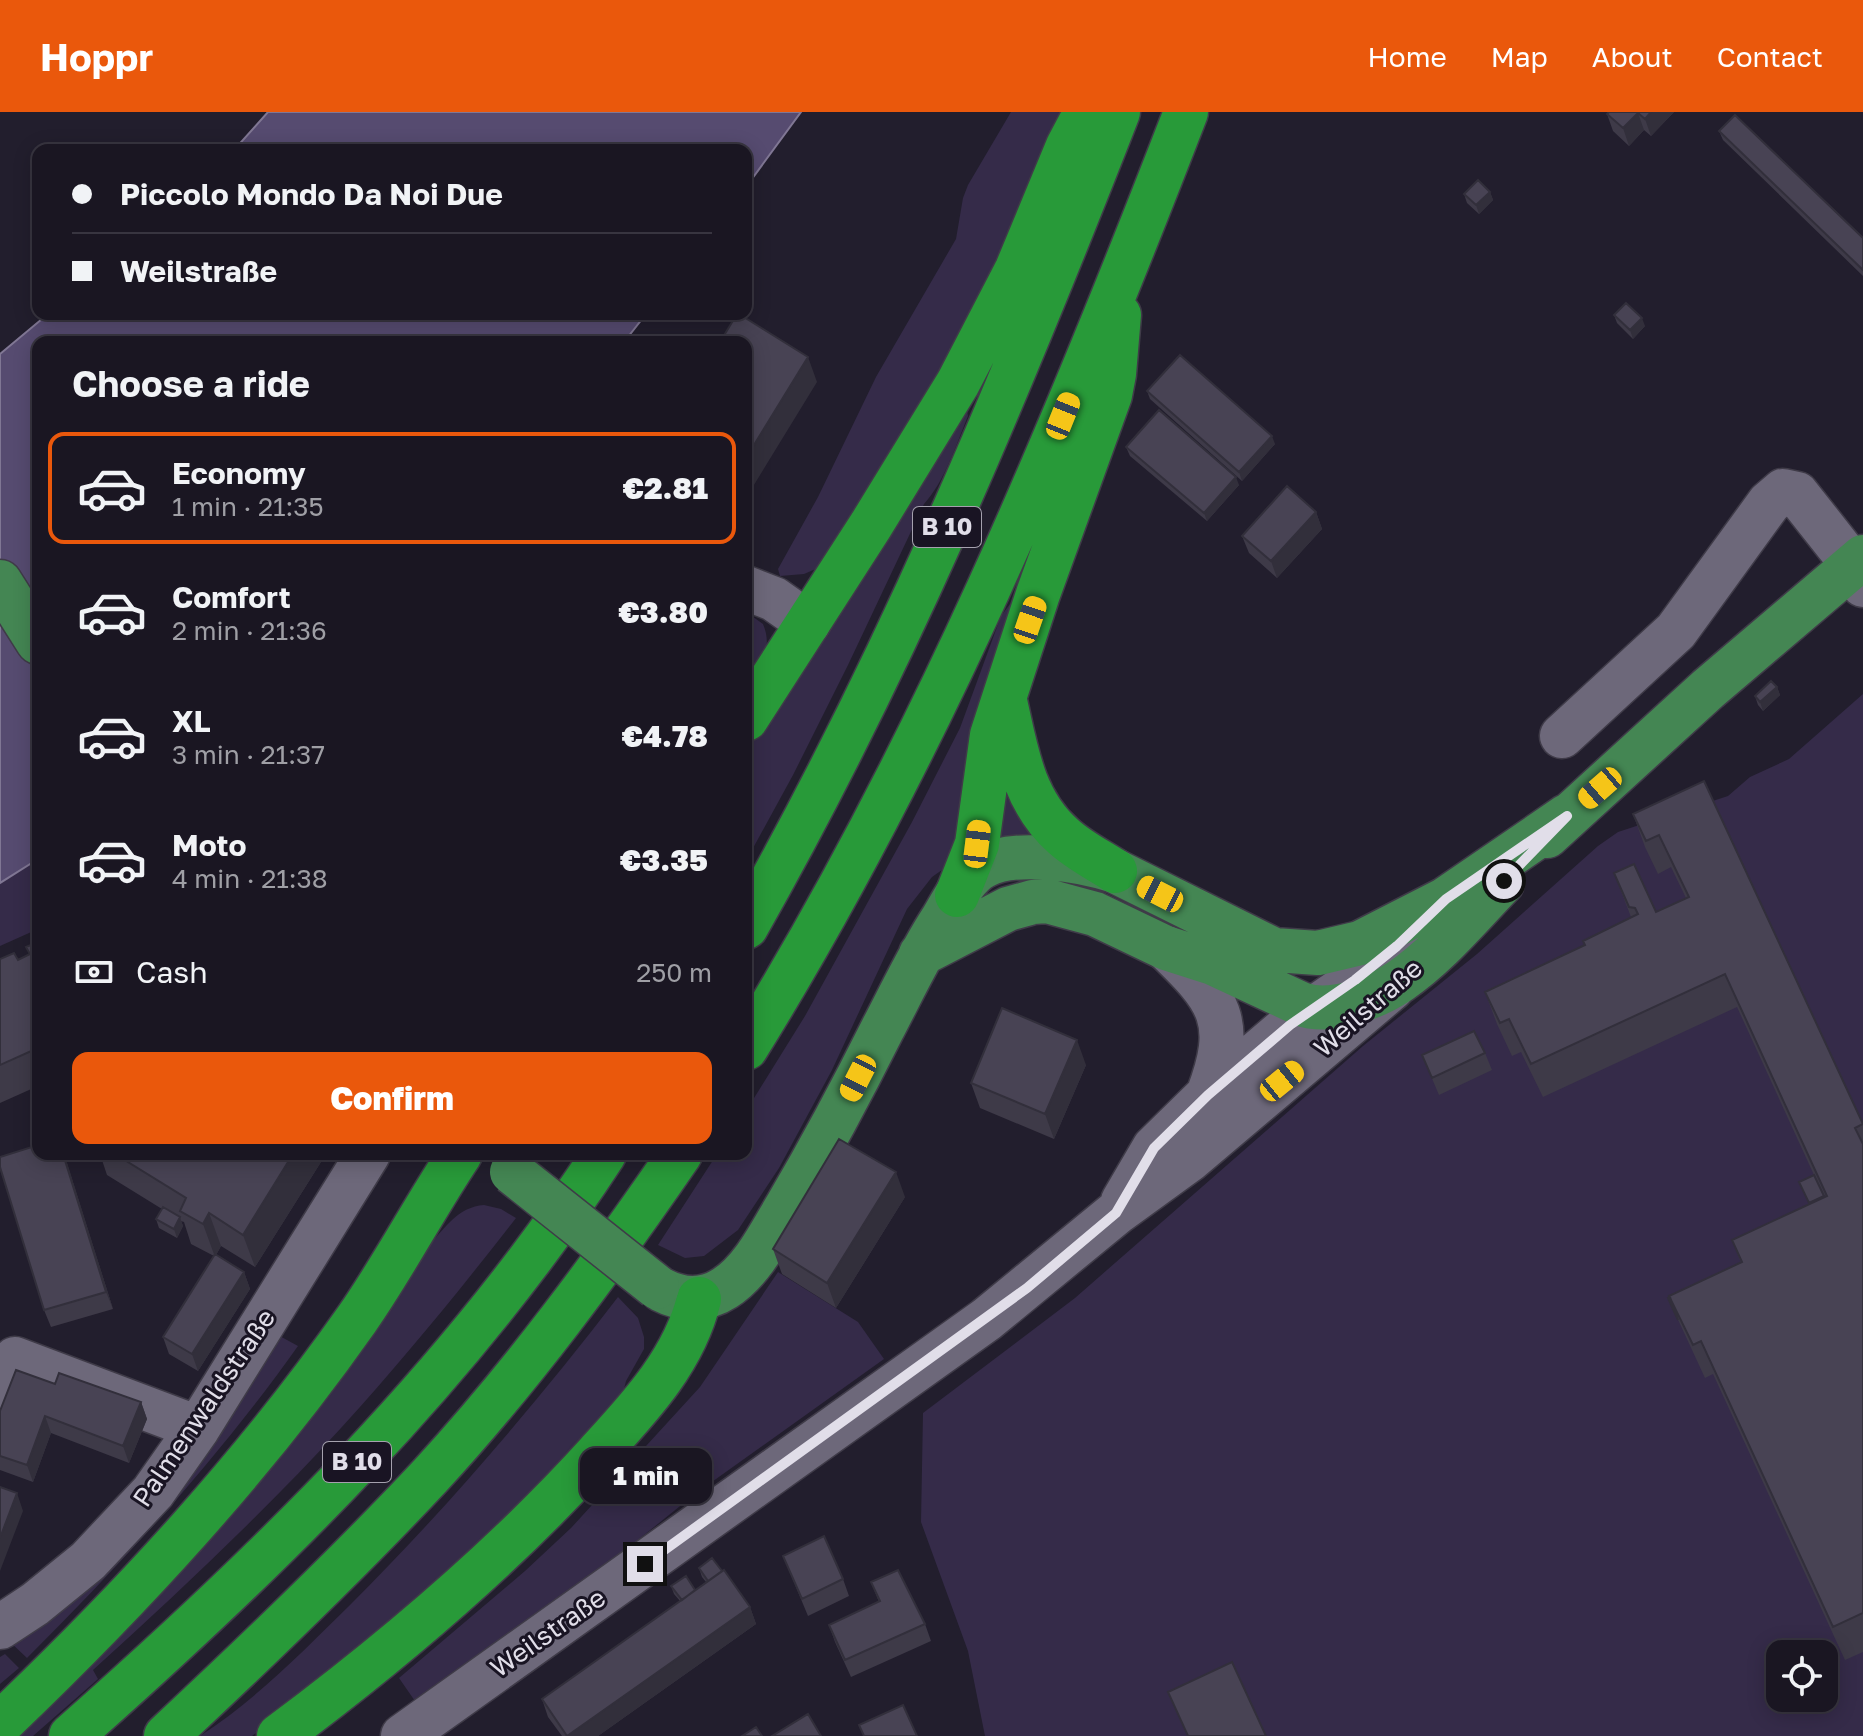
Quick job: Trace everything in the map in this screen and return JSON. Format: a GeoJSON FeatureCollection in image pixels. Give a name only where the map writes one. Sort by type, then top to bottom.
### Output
{"type":"FeatureCollection","features":[{"type":"Feature","properties":{"kind":"highway"},"geometry":{"type":"LineString","coordinates":[[752,710],[958,383],[1017,269],[1068,146],[1086,112]]}},
{"type":"Feature","properties":{"kind":"highway","name":"B 10"},"geometry":{"type":"LineString","coordinates":[[752,916],[801,830],[916,597],[990,430],[1118,112]]}},
{"type":"Feature","properties":{"kind":"highway","name":"B 10"},"geometry":{"type":"LineString","coordinates":[[752,1038],[853,865],[908,760],[1000,562],[1123,272],[1186,112]]}},
{"type":"Feature","properties":{"kind":"highway"},"geometry":{"type":"LineString","coordinates":[[957,895],[977,844],[989,749],[1004,696],[1110,395],[1123,272]]}},
{"type":"Feature","properties":{"kind":"highway"},"geometry":{"type":"LineString","coordinates":[[1004,696],[1023,776],[1039,809],[1046,820],[1072,844],[1115,871]]}},
{"type":"Feature","properties":{"kind":"highway"},"geometry":{"type":"LineString","coordinates":[[0,1724],[80,1648],[144,1581],[279,1423],[358,1317],[408,1242],[456,1160]]}},
{"type":"Feature","properties":{"kind":"highway","name":"B 10"},"geometry":{"type":"LineString","coordinates":[[71,1736],[259,1563],[383,1434],[474,1329],[600,1160]]}},
{"type":"Feature","properties":{"kind":"highway","name":"B 10"},"geometry":{"type":"LineString","coordinates":[[166,1736],[255,1653],[431,1474],[569,1308],[676,1160]]}},
{"type":"Feature","properties":{"kind":"highway"},"geometry":{"type":"LineString","coordinates":[[279,1736],[421,1625],[549,1506],[622,1427],[670,1365],[688,1337],[699,1299]]}},
{"type":"Feature","properties":{"kind":"main road","name":"Weilstraße"},"geometry":{"type":"LineString","coordinates":[[1400,981],[1441,945],[1567,816],[1708,689],[1860,569]]}},
{"type":"Feature","properties":{"kind":"main road"},"geometry":{"type":"LineString","coordinates":[[0,582],[32,633]]}},
{"type":"Feature","properties":{"kind":"main road","name":"Weilstraße"},"geometry":{"type":"LineString","coordinates":[[1446,899],[1567,816]]}},
{"type":"Feature","properties":{"kind":"main road"},"geometry":{"type":"LineString","coordinates":[[501,1163],[657,1287],[677,1297],[699,1299],[733,1282],[766,1240],[832,1128],[919,955],[957,895],[984,865],[1009,859],[1081,861],[1115,871],[1274,950],[1307,953],[1346,948],[1376,936],[1446,899]]}},
{"type":"Feature","properties":{"kind":"main road"},"geometry":{"type":"LineString","coordinates":[[919,955],[1008,909],[1047,901],[1095,914],[1166,948],[1213,963],[1314,1008],[1335,1006],[1370,996],[1400,981]]}},
{"type":"Feature","properties":{"kind":"street"},"geometry":{"type":"LineString","coordinates":[[1562,736],[1676,631],[1780,493],[1787,491],[1797,494],[1860,569]]}},
{"type":"Feature","properties":{"kind":"street"},"geometry":{"type":"LineString","coordinates":[[752,590],[774,599],[808,623]]}},
{"type":"Feature","properties":{"kind":"street","name":"Weilstraße"},"geometry":{"type":"LineString","coordinates":[[1116,1213],[1154,1148],[1208,1095],[1290,1025],[1355,980],[1397,946],[1446,899]]}},
{"type":"Feature","properties":{"kind":"street"},"geometry":{"type":"LineString","coordinates":[[1166,948],[1206,989],[1221,1023],[1220,1060],[1208,1095]]}},
{"type":"Feature","properties":{"kind":"street"},"geometry":{"type":"LineString","coordinates":[[1274,950],[1310,987],[1315,1002],[1294,1061],[1282,1081]]}},
{"type":"Feature","properties":{"kind":"street","name":"Weilstraße"},"geometry":{"type":"LineString","coordinates":[[403,1736],[456,1720],[987,1319],[1116,1213],[1176,1170],[1400,981]]}},
{"type":"Feature","properties":{"kind":"street","name":"Palmenwaldstraße"},"geometry":{"type":"LineString","coordinates":[[0,1627],[62,1583],[112,1537],[153,1492],[198,1428],[364,1160]]}},
{"type":"Feature","properties":{"kind":"street"},"geometry":{"type":"LineString","coordinates":[[0,1394],[15,1359],[198,1428]]}},
{"type":"Feature","properties":{"kind":"shaded area"},"geometry":{"type":"Polygon","coordinates":[[[268,112],[801,112],[752,179],[752,144],[239,144],[268,112]]]}},
{"type":"Feature","properties":{"kind":"shaded area"},"geometry":{"type":"Polygon","coordinates":[[[1011,112],[1064,112],[1024,210],[893,461],[818,568],[804,574],[780,576],[778,569],[818,497],[876,377],[956,239],[968,185],[1011,112]]]}},
{"type":"Feature","properties":{"kind":"shaded area"},"geometry":{"type":"Polygon","coordinates":[[[41,320],[641,320],[629,336],[32,336],[32,863],[0,883],[0,354],[41,320]]]}},
{"type":"Feature","properties":{"kind":"shaded area"},"geometry":{"type":"Polygon","coordinates":[[[967,410],[968,416],[944,474],[924,504],[848,665],[752,850],[752,741],[967,410]]]}},
{"type":"Feature","properties":{"kind":"shaded area"},"geometry":{"type":"Polygon","coordinates":[[[1013,604],[956,860],[932,877],[907,909],[832,1070],[779,1168],[738,1230],[704,1256],[685,1258],[658,1245],[713,1160],[752,1160],[752,1101],[805,1016],[912,822],[960,728],[1001,616],[1013,604]]]}},
{"type":"Feature","properties":{"kind":"shaded area"},"geometry":{"type":"Polygon","coordinates":[[[752,616],[763,624],[766,633],[766,650],[752,679],[752,616]]]}},
{"type":"Feature","properties":{"kind":"shaded area"},"geometry":{"type":"Polygon","coordinates":[[[1863,694],[1863,1736],[985,1736],[968,1651],[921,1522],[923,1413],[1075,1298],[1363,1046],[1477,954],[1598,846],[1618,832],[1728,796],[1750,777],[1789,759],[1863,694]]]}},
{"type":"Feature","properties":{"kind":"shaded area"},"geometry":{"type":"Polygon","coordinates":[[[1000,774],[1035,835],[996,844],[1000,774]]]}},
{"type":"Feature","properties":{"kind":"shaded area"},"geometry":{"type":"Polygon","coordinates":[[[32,863],[32,932],[0,946],[0,883],[32,863]]]}},
{"type":"Feature","properties":{"kind":"shaded area"},"geometry":{"type":"Polygon","coordinates":[[[484,1205],[501,1209],[516,1218],[364,1402],[251,1521],[93,1670],[98,1679],[33,1736],[7,1736],[441,1231],[460,1214],[484,1205]]]}},
{"type":"Feature","properties":{"kind":"shaded area"},"geometry":{"type":"Polygon","coordinates":[[[778,1272],[858,1322],[884,1359],[695,1494],[566,1598],[417,1704],[399,1678],[571,1528],[700,1387],[778,1272]]]}},
{"type":"Feature","properties":{"kind":"shaded area"},"geometry":{"type":"Polygon","coordinates":[[[618,1297],[638,1318],[644,1349],[626,1381],[623,1393],[578,1446],[476,1550],[286,1711],[252,1736],[200,1736],[279,1674],[387,1568],[489,1455],[618,1297]]]}},
{"type":"Feature","properties":{"kind":"shaded area"},"geometry":{"type":"Polygon","coordinates":[[[276,1334],[298,1346],[236,1429],[169,1508],[27,1658],[9,1641],[276,1334]]]}},
{"type":"Feature","properties":{"kind":"shaded area"},"geometry":{"type":"Polygon","coordinates":[[[5,1654],[19,1668],[0,1684],[0,1657],[5,1654]]]}},
{"type":"Feature","properties":{"kind":"building"},"geometry":{"type":"Polygon","coordinates":[[[1651,112],[1645,119],[1638,113],[1623,128],[1607,114],[1651,112]]]}},
{"type":"Feature","properties":{"kind":"building"},"geometry":{"type":"Polygon","coordinates":[[[1735,115],[1863,238],[1863,270],[1719,131],[1735,115]]]}},
{"type":"Feature","properties":{"kind":"building"},"geometry":{"type":"Polygon","coordinates":[[[1478,180],[1490,192],[1476,205],[1464,194],[1478,180]]]}},
{"type":"Feature","properties":{"kind":"building"},"geometry":{"type":"Polygon","coordinates":[[[1626,303],[1642,318],[1630,330],[1614,315],[1626,303]]]}},
{"type":"Feature","properties":{"kind":"building"},"geometry":{"type":"Polygon","coordinates":[[[733,320],[749,320],[808,357],[752,448],[752,336],[724,336],[733,320]]]}},
{"type":"Feature","properties":{"kind":"building"},"geometry":{"type":"Polygon","coordinates":[[[1180,355],[1272,436],[1239,472],[1147,391],[1180,355]]]}},
{"type":"Feature","properties":{"kind":"building"},"geometry":{"type":"Polygon","coordinates":[[[1159,410],[1236,477],[1204,513],[1126,447],[1159,410]]]}},
{"type":"Feature","properties":{"kind":"building"},"geometry":{"type":"Polygon","coordinates":[[[1287,486],[1316,512],[1271,561],[1242,536],[1287,486]]]}},
{"type":"Feature","properties":{"kind":"building"},"geometry":{"type":"Polygon","coordinates":[[[1771,681],[1777,687],[1760,702],[1755,696],[1771,681]]]}},
{"type":"Feature","properties":{"kind":"building"},"geometry":{"type":"Polygon","coordinates":[[[1704,781],[1863,1124],[1855,1128],[1863,1144],[1863,1613],[1833,1627],[1701,1341],[1693,1345],[1669,1296],[1742,1262],[1732,1240],[1827,1196],[1725,974],[1531,1064],[1509,1019],[1500,1023],[1485,992],[1585,945],[1583,941],[1638,914],[1635,908],[1629,907],[1614,873],[1634,864],[1656,912],[1689,897],[1659,835],[1646,841],[1633,814],[1704,781]]]}},
{"type":"Feature","properties":{"kind":"building"},"geometry":{"type":"Polygon","coordinates":[[[32,944],[32,1051],[0,1065],[0,959],[14,953],[18,960],[30,954],[26,947],[32,944]]]}},
{"type":"Feature","properties":{"kind":"building"},"geometry":{"type":"Polygon","coordinates":[[[1002,1008],[1077,1040],[1045,1114],[971,1083],[1002,1008]]]}},
{"type":"Feature","properties":{"kind":"building"},"geometry":{"type":"Polygon","coordinates":[[[1474,1031],[1485,1053],[1432,1078],[1422,1055],[1474,1031]]]}},
{"type":"Feature","properties":{"kind":"building"},"geometry":{"type":"Polygon","coordinates":[[[839,1139],[896,1172],[827,1283],[773,1249],[839,1139]]]}},
{"type":"Feature","properties":{"kind":"building"},"geometry":{"type":"Polygon","coordinates":[[[32,1147],[32,1160],[65,1160],[106,1292],[44,1310],[0,1167],[0,1157],[32,1147]]]}},
{"type":"Feature","properties":{"kind":"building"},"geometry":{"type":"Polygon","coordinates":[[[125,1160],[289,1160],[243,1235],[209,1213],[203,1224],[180,1211],[186,1198],[125,1160]]]}},
{"type":"Feature","properties":{"kind":"building"},"geometry":{"type":"Polygon","coordinates":[[[1814,1175],[1824,1196],[1809,1203],[1799,1182],[1814,1175]]]}},
{"type":"Feature","properties":{"kind":"building"},"geometry":{"type":"Polygon","coordinates":[[[163,1207],[180,1217],[174,1229],[156,1219],[163,1207]]]}},
{"type":"Feature","properties":{"kind":"building"},"geometry":{"type":"Polygon","coordinates":[[[215,1254],[244,1272],[192,1354],[163,1337],[215,1254]]]}},
{"type":"Feature","properties":{"kind":"building"},"geometry":{"type":"Polygon","coordinates":[[[16,1370],[55,1384],[59,1373],[141,1402],[123,1446],[45,1416],[27,1465],[0,1456],[0,1411],[16,1370]]]}},
{"type":"Feature","properties":{"kind":"building"},"geometry":{"type":"Polygon","coordinates":[[[0,1487],[17,1493],[0,1538],[0,1487]]]}},
{"type":"Feature","properties":{"kind":"building"},"geometry":{"type":"Polygon","coordinates":[[[824,1536],[843,1579],[802,1599],[783,1556],[824,1536]]]}},
{"type":"Feature","properties":{"kind":"building"},"geometry":{"type":"Polygon","coordinates":[[[712,1558],[722,1571],[708,1581],[699,1568],[712,1558]]]}},
{"type":"Feature","properties":{"kind":"building"},"geometry":{"type":"Polygon","coordinates":[[[724,1570],[750,1607],[567,1736],[542,1699],[724,1570]]]}},
{"type":"Feature","properties":{"kind":"building"},"geometry":{"type":"Polygon","coordinates":[[[898,1570],[925,1624],[845,1660],[829,1625],[880,1601],[871,1582],[898,1570]]]}},
{"type":"Feature","properties":{"kind":"building"},"geometry":{"type":"Polygon","coordinates":[[[686,1576],[695,1590],[682,1600],[671,1586],[686,1576]]]}},
{"type":"Feature","properties":{"kind":"building"},"geometry":{"type":"Polygon","coordinates":[[[1232,1662],[1266,1736],[1188,1736],[1168,1692],[1232,1662]]]}},
{"type":"Feature","properties":{"kind":"building"},"geometry":{"type":"Polygon","coordinates":[[[903,1705],[917,1736],[864,1736],[859,1725],[903,1705]]]}},
{"type":"Feature","properties":{"kind":"building"},"geometry":{"type":"Polygon","coordinates":[[[808,1714],[821,1736],[772,1736],[808,1714]]]}},
{"type":"Feature","properties":{"kind":"building"},"geometry":{"type":"Polygon","coordinates":[[[756,1727],[762,1736],[742,1736],[756,1727]]]}},
{"type":"Feature","properties":{"kind":"route"},"geometry":{"type":"LineString","coordinates":[[645,1564],[1027,1288],[1116,1213],[1154,1148],[1208,1095],[1290,1025],[1355,980],[1397,946],[1446,899],[1567,816],[1504,881]]}}]}
